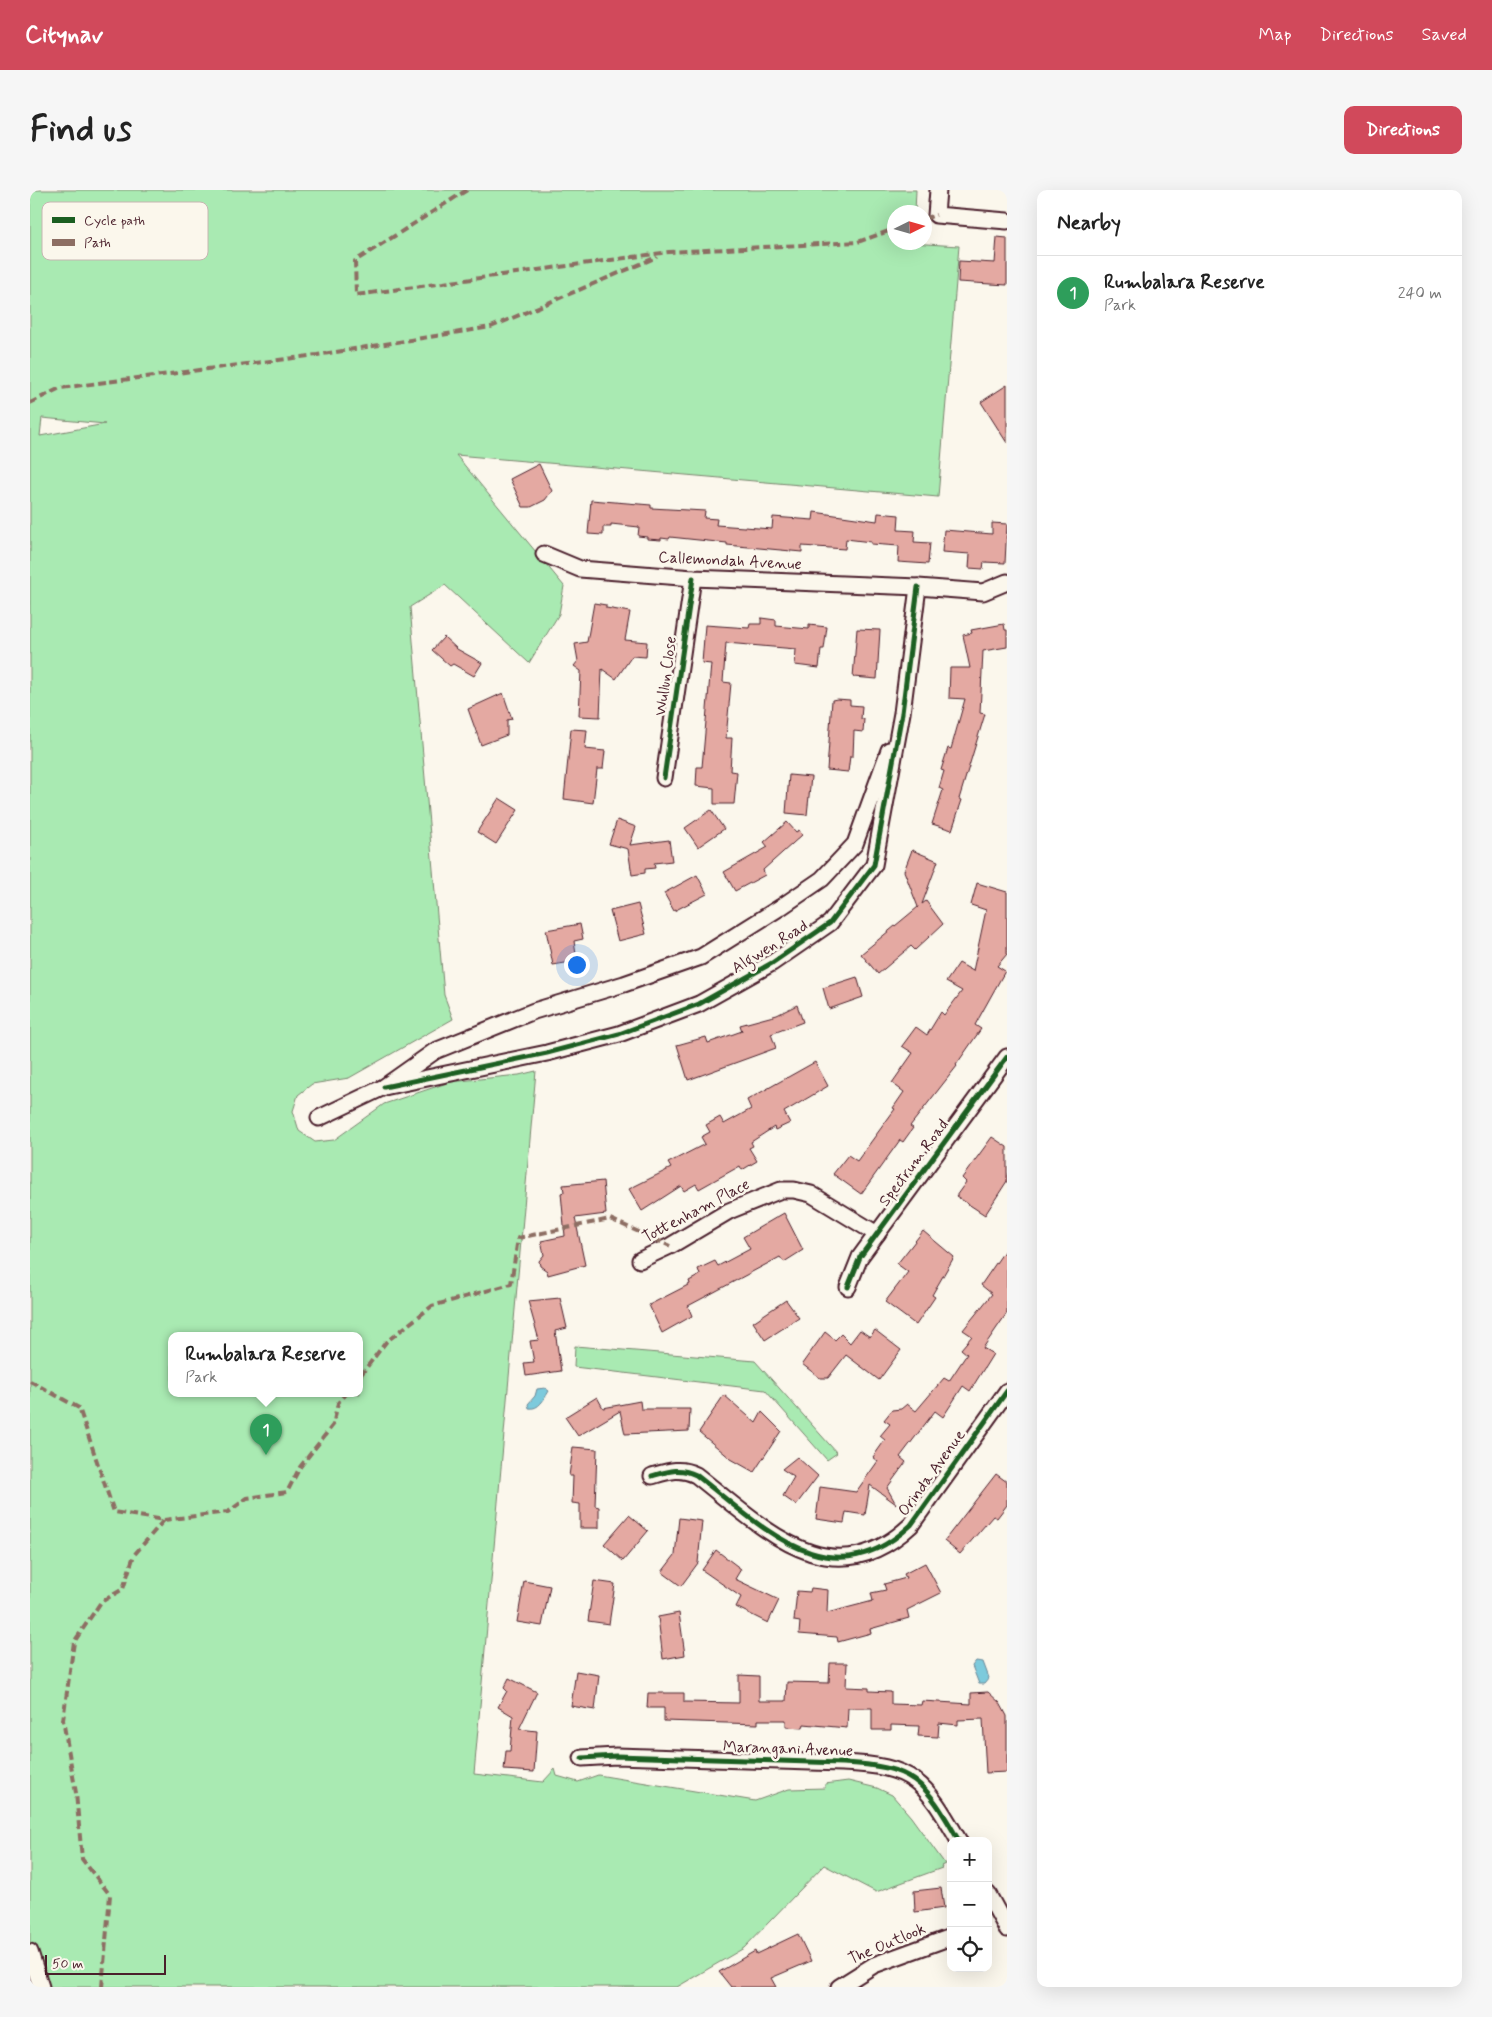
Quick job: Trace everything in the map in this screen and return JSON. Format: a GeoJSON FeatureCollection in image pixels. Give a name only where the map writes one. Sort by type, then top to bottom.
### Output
{"type":"FeatureCollection","features":[{"type":"Feature","properties":{"kind":"street"},"geometry":{"type":"LineString","coordinates":[[938,190],[936,215],[1007,221]]}},
{"type":"Feature","properties":{"kind":"street","name":"Callemondah Avenue"},"geometry":{"type":"LineString","coordinates":[[544,554],[580,569],[692,578],[918,587],[983,592],[1007,582]]}},
{"type":"Feature","properties":{"kind":"street","name":"Wullun Close"},"geometry":{"type":"LineString","coordinates":[[664,778],[692,578]]}},
{"type":"Feature","properties":{"kind":"street","name":"Algwen Road"},"geometry":{"type":"LineString","coordinates":[[384,1088],[547,1053],[618,1034],[699,1004],[772,964],[830,923],[874,865],[902,713],[918,587]]}},
{"type":"Feature","properties":{"kind":"street","name":"Algwen Road"},"geometry":{"type":"LineString","coordinates":[[319,1118],[384,1088],[436,1051],[534,1011],[624,984],[700,957],[822,879],[855,844],[902,713]]}},
{"type":"Feature","properties":{"kind":"street","name":"Spectrum Road"},"geometry":{"type":"LineString","coordinates":[[848,1287],[860,1257],[1007,1057]]}},
{"type":"Feature","properties":{"kind":"street","name":"Tottenham Place"},"geometry":{"type":"LineString","coordinates":[[640,1260],[670,1246],[729,1211],[781,1190],[794,1190],[811,1194],[877,1234]]}},
{"type":"Feature","properties":{"kind":"street","name":"Orinda Avenue"},"geometry":{"type":"LineString","coordinates":[[652,1476],[678,1469],[688,1471],[696,1475],[778,1539],[808,1552],[824,1556],[850,1557],[894,1541],[911,1525],[1007,1391]]}},
{"type":"Feature","properties":{"kind":"street","name":"Marangani Avenue"},"geometry":{"type":"LineString","coordinates":[[582,1758],[616,1756],[873,1764],[898,1769],[917,1781],[932,1796],[956,1837]]}},
{"type":"Feature","properties":{"kind":"street"},"geometry":{"type":"LineString","coordinates":[[992,1905],[999,1923]]}},
{"type":"Feature","properties":{"kind":"street","name":"The Outlook"},"geometry":{"type":"LineString","coordinates":[[839,1987],[874,1965],[947,1938]]}},
{"type":"Feature","properties":{"kind":"street"},"geometry":{"type":"LineString","coordinates":[[30,1952],[41,1987]]}},
{"type":"Feature","properties":{"kind":"green space"},"geometry":{"type":"Polygon","coordinates":[[[30,190],[916,190],[915,205],[887,205],[887,250],[932,250],[932,244],[959,246],[938,497],[456,455],[564,586],[559,614],[529,663],[445,585],[410,607],[444,995],[453,1019],[349,1078],[312,1084],[298,1095],[293,1111],[299,1131],[315,1142],[334,1140],[384,1104],[450,1082],[519,1075],[536,1071],[474,1774],[543,1782],[555,1769],[557,1776],[578,1782],[598,1775],[755,1801],[789,1789],[825,1788],[825,1784],[848,1781],[877,1788],[892,1795],[911,1817],[945,1864],[941,1866],[942,1868],[876,1892],[824,1865],[744,1948],[677,1987],[30,1987],[30,190]],[[42,418],[40,436],[105,424],[42,418]]]}},
{"type":"Feature","properties":{"kind":"green space"},"geometry":{"type":"Polygon","coordinates":[[[575,1346],[755,1361],[837,1453],[827,1460],[765,1390],[574,1367],[575,1346]]]}},
{"type":"Feature","properties":{"kind":"water"},"geometry":{"type":"Polygon","coordinates":[[[545,1388],[549,1391],[541,1403],[536,1407],[529,1408],[528,1404],[535,1396],[537,1389],[545,1388]]]}},
{"type":"Feature","properties":{"kind":"water"},"geometry":{"type":"Polygon","coordinates":[[[976,1661],[983,1662],[989,1678],[984,1684],[979,1684],[972,1666],[976,1661]]]}},
{"type":"Feature","properties":{"kind":"building"},"geometry":{"type":"Polygon","coordinates":[[[997,237],[1007,238],[1007,285],[958,282],[959,261],[995,263],[997,237]]]}},
{"type":"Feature","properties":{"kind":"building"},"geometry":{"type":"Polygon","coordinates":[[[1007,385],[1007,443],[981,402],[1007,385]]]}},
{"type":"Feature","properties":{"kind":"building"},"geometry":{"type":"Polygon","coordinates":[[[539,464],[552,491],[545,500],[531,507],[523,507],[510,479],[539,464]]]}},
{"type":"Feature","properties":{"kind":"building"},"geometry":{"type":"Polygon","coordinates":[[[591,500],[651,505],[651,508],[705,511],[704,518],[717,519],[716,525],[772,529],[773,517],[813,520],[814,512],[877,521],[878,513],[899,515],[898,530],[915,531],[914,542],[930,543],[928,564],[898,562],[899,546],[871,544],[871,542],[846,539],[845,549],[802,546],[802,552],[727,545],[727,543],[670,537],[669,539],[661,538],[661,540],[647,539],[647,537],[638,536],[639,527],[611,524],[611,527],[603,527],[603,535],[588,534],[591,500]]]}},
{"type":"Feature","properties":{"kind":"building"},"geometry":{"type":"Polygon","coordinates":[[[992,523],[1007,524],[1005,563],[984,562],[983,569],[969,568],[970,554],[942,552],[944,530],[992,534],[992,523]]]}},
{"type":"Feature","properties":{"kind":"building"},"geometry":{"type":"Polygon","coordinates":[[[594,603],[606,605],[606,608],[630,612],[625,640],[647,642],[646,657],[632,656],[616,679],[602,669],[600,717],[579,716],[581,671],[574,666],[578,661],[575,644],[587,642],[594,603]]]}},
{"type":"Feature","properties":{"kind":"building"},"geometry":{"type":"Polygon","coordinates":[[[761,618],[776,620],[776,626],[809,629],[809,625],[827,627],[824,649],[821,649],[819,668],[795,665],[796,649],[726,643],[723,682],[731,683],[726,738],[732,738],[730,771],[737,772],[734,804],[714,804],[714,788],[696,786],[697,767],[702,767],[711,664],[702,663],[705,625],[749,628],[750,624],[761,624],[761,618]]]}},
{"type":"Feature","properties":{"kind":"building"},"geometry":{"type":"Polygon","coordinates":[[[1004,624],[1005,630],[1007,630],[1007,647],[983,651],[980,713],[985,714],[959,799],[962,800],[952,830],[932,824],[943,790],[939,788],[944,771],[941,770],[948,748],[951,749],[965,699],[949,698],[950,668],[970,668],[963,635],[972,633],[971,630],[1004,624]]]}},
{"type":"Feature","properties":{"kind":"building"},"geometry":{"type":"Polygon","coordinates":[[[857,629],[880,630],[877,679],[853,677],[857,629]]]}},
{"type":"Feature","properties":{"kind":"building"},"geometry":{"type":"Polygon","coordinates":[[[444,637],[457,649],[482,663],[474,676],[453,664],[450,666],[432,650],[444,637]]]}},
{"type":"Feature","properties":{"kind":"building"},"geometry":{"type":"Polygon","coordinates":[[[503,693],[512,719],[507,720],[507,735],[481,745],[468,709],[503,693]]]}},
{"type":"Feature","properties":{"kind":"building"},"geometry":{"type":"Polygon","coordinates":[[[832,700],[850,700],[850,705],[862,706],[861,719],[864,719],[863,732],[854,731],[853,756],[850,756],[848,772],[827,770],[832,700]]]}},
{"type":"Feature","properties":{"kind":"building"},"geometry":{"type":"Polygon","coordinates":[[[571,729],[587,730],[585,749],[605,751],[603,769],[597,769],[593,803],[564,799],[571,729]]]}},
{"type":"Feature","properties":{"kind":"building"},"geometry":{"type":"Polygon","coordinates":[[[789,775],[811,777],[807,815],[786,813],[789,775]]]}},
{"type":"Feature","properties":{"kind":"building"},"geometry":{"type":"Polygon","coordinates":[[[499,798],[518,810],[496,844],[477,832],[499,798]]]}},
{"type":"Feature","properties":{"kind":"building"},"geometry":{"type":"Polygon","coordinates":[[[711,810],[724,829],[698,847],[685,828],[711,810]]]}},
{"type":"Feature","properties":{"kind":"building"},"geometry":{"type":"Polygon","coordinates":[[[617,820],[636,827],[630,845],[669,840],[672,861],[654,863],[655,868],[645,869],[645,873],[632,875],[628,849],[609,844],[617,820]]]}},
{"type":"Feature","properties":{"kind":"building"},"geometry":{"type":"Polygon","coordinates":[[[787,822],[796,832],[799,830],[802,835],[763,870],[765,875],[735,891],[724,872],[768,847],[764,842],[787,822]]]}},
{"type":"Feature","properties":{"kind":"building"},"geometry":{"type":"Polygon","coordinates":[[[912,850],[938,861],[922,904],[926,901],[943,924],[915,950],[911,946],[878,974],[861,954],[918,907],[904,871],[912,850]]]}},
{"type":"Feature","properties":{"kind":"building"},"geometry":{"type":"Polygon","coordinates":[[[697,875],[707,894],[674,911],[664,893],[697,875]]]}},
{"type":"Feature","properties":{"kind":"building"},"geometry":{"type":"Polygon","coordinates":[[[977,883],[1007,892],[1007,954],[997,966],[1005,971],[975,1025],[981,1029],[957,1066],[910,1126],[913,1128],[903,1142],[900,1140],[861,1194],[833,1174],[848,1155],[857,1161],[895,1109],[893,1108],[904,1092],[892,1083],[913,1053],[902,1046],[916,1027],[927,1035],[941,1012],[944,1015],[962,991],[946,982],[959,963],[973,971],[986,910],[971,905],[977,883]]]}},
{"type":"Feature","properties":{"kind":"building"},"geometry":{"type":"Polygon","coordinates":[[[638,904],[646,934],[618,941],[610,911],[638,904]]]}},
{"type":"Feature","properties":{"kind":"building"},"geometry":{"type":"Polygon","coordinates":[[[580,924],[583,939],[574,941],[577,961],[553,965],[546,930],[580,924]]]}},
{"type":"Feature","properties":{"kind":"building"},"geometry":{"type":"Polygon","coordinates":[[[857,977],[863,997],[829,1009],[823,988],[857,977]]]}},
{"type":"Feature","properties":{"kind":"building"},"geometry":{"type":"Polygon","coordinates":[[[797,1005],[803,1022],[771,1034],[776,1048],[688,1080],[677,1045],[706,1037],[708,1043],[742,1031],[740,1025],[777,1015],[797,1005]]]}},
{"type":"Feature","properties":{"kind":"building"},"geometry":{"type":"Polygon","coordinates":[[[815,1062],[828,1086],[784,1112],[790,1123],[775,1130],[774,1127],[751,1142],[753,1146],[749,1148],[757,1161],[742,1170],[740,1166],[699,1189],[696,1184],[684,1191],[681,1186],[642,1211],[629,1189],[671,1168],[668,1163],[705,1144],[701,1137],[710,1132],[706,1125],[720,1117],[724,1124],[751,1109],[747,1100],[815,1062]]]}},
{"type":"Feature","properties":{"kind":"building"},"geometry":{"type":"Polygon","coordinates":[[[992,1137],[1007,1147],[1007,1181],[985,1215],[956,1196],[966,1182],[962,1178],[992,1137]]]}},
{"type":"Feature","properties":{"kind":"building"},"geometry":{"type":"Polygon","coordinates":[[[603,1181],[606,1214],[575,1218],[585,1265],[548,1275],[547,1271],[540,1266],[539,1261],[544,1255],[541,1241],[565,1236],[561,1193],[564,1192],[563,1185],[603,1181]]]}},
{"type":"Feature","properties":{"kind":"building"},"geometry":{"type":"Polygon","coordinates":[[[784,1213],[803,1250],[784,1262],[780,1257],[688,1306],[692,1316],[662,1333],[649,1305],[690,1284],[689,1281],[700,1275],[698,1269],[715,1261],[718,1266],[750,1249],[743,1237],[784,1213]]]}},
{"type":"Feature","properties":{"kind":"building"},"geometry":{"type":"Polygon","coordinates":[[[923,1231],[954,1257],[932,1295],[935,1297],[916,1325],[885,1302],[908,1272],[897,1264],[923,1231]]]}},
{"type":"Feature","properties":{"kind":"building"},"geometry":{"type":"Polygon","coordinates":[[[1007,1247],[1007,1313],[983,1348],[993,1354],[970,1391],[963,1386],[943,1417],[935,1411],[900,1457],[906,1462],[887,1488],[896,1504],[870,1485],[865,1515],[846,1512],[844,1523],[816,1519],[820,1487],[856,1492],[878,1461],[873,1457],[885,1440],[880,1436],[890,1424],[884,1420],[892,1410],[901,1409],[907,1404],[916,1411],[944,1378],[949,1381],[967,1354],[961,1349],[972,1336],[963,1330],[992,1294],[981,1285],[1007,1247]]]}},
{"type":"Feature","properties":{"kind":"building"},"geometry":{"type":"Polygon","coordinates":[[[560,1298],[567,1328],[555,1331],[561,1371],[526,1376],[524,1363],[534,1362],[530,1341],[539,1340],[528,1301],[560,1298]]]}},
{"type":"Feature","properties":{"kind":"building"},"geometry":{"type":"Polygon","coordinates":[[[786,1300],[799,1318],[765,1340],[753,1322],[786,1300]]]}},
{"type":"Feature","properties":{"kind":"building"},"geometry":{"type":"Polygon","coordinates":[[[860,1330],[870,1337],[875,1330],[901,1350],[879,1380],[846,1355],[828,1378],[820,1378],[802,1364],[825,1332],[835,1340],[841,1334],[850,1343],[860,1330]]]}},
{"type":"Feature","properties":{"kind":"building"},"geometry":{"type":"Polygon","coordinates":[[[724,1395],[756,1423],[762,1412],[781,1431],[754,1472],[731,1459],[699,1432],[724,1395]]]}},
{"type":"Feature","properties":{"kind":"building"},"geometry":{"type":"Polygon","coordinates":[[[597,1397],[603,1408],[640,1401],[641,1409],[690,1409],[689,1431],[625,1434],[620,1411],[578,1436],[565,1417],[597,1397]]]}},
{"type":"Feature","properties":{"kind":"building"},"geometry":{"type":"Polygon","coordinates":[[[573,1447],[597,1449],[595,1506],[599,1507],[599,1528],[580,1528],[580,1504],[572,1503],[573,1476],[569,1476],[573,1447]]]}},
{"type":"Feature","properties":{"kind":"building"},"geometry":{"type":"Polygon","coordinates":[[[797,1457],[818,1476],[796,1505],[783,1496],[794,1477],[782,1469],[797,1457]]]}},
{"type":"Feature","properties":{"kind":"building"},"geometry":{"type":"Polygon","coordinates":[[[996,1474],[1007,1482],[1007,1505],[997,1518],[993,1516],[960,1554],[944,1541],[996,1474]]]}},
{"type":"Feature","properties":{"kind":"building"},"geometry":{"type":"Polygon","coordinates":[[[629,1515],[648,1531],[623,1561],[604,1544],[629,1515]]]}},
{"type":"Feature","properties":{"kind":"building"},"geometry":{"type":"Polygon","coordinates":[[[679,1518],[702,1521],[698,1563],[681,1586],[662,1572],[675,1555],[679,1518]]]}},
{"type":"Feature","properties":{"kind":"building"},"geometry":{"type":"Polygon","coordinates":[[[716,1550],[741,1569],[735,1579],[779,1600],[768,1623],[736,1607],[741,1597],[702,1570],[716,1550]]]}},
{"type":"Feature","properties":{"kind":"building"},"geometry":{"type":"Polygon","coordinates":[[[925,1563],[941,1593],[907,1610],[909,1618],[870,1629],[871,1633],[838,1642],[837,1637],[799,1634],[800,1622],[794,1621],[797,1591],[810,1592],[811,1588],[828,1590],[827,1613],[873,1601],[871,1593],[886,1590],[884,1584],[906,1578],[904,1574],[925,1563]]]}},
{"type":"Feature","properties":{"kind":"building"},"geometry":{"type":"Polygon","coordinates":[[[524,1581],[550,1586],[542,1626],[517,1622],[524,1581]]]}},
{"type":"Feature","properties":{"kind":"building"},"geometry":{"type":"Polygon","coordinates":[[[594,1581],[615,1584],[609,1624],[588,1621],[594,1581]]]}},
{"type":"Feature","properties":{"kind":"building"},"geometry":{"type":"Polygon","coordinates":[[[679,1613],[685,1655],[663,1659],[658,1617],[679,1613]]]}},
{"type":"Feature","properties":{"kind":"building"},"geometry":{"type":"Polygon","coordinates":[[[830,1663],[847,1663],[846,1687],[869,1688],[869,1691],[891,1692],[891,1704],[921,1705],[922,1701],[971,1704],[971,1693],[988,1692],[1000,1703],[1007,1716],[1007,1772],[986,1773],[983,1719],[958,1720],[958,1725],[939,1723],[938,1737],[918,1736],[919,1726],[891,1725],[891,1730],[872,1730],[872,1708],[848,1708],[847,1728],[804,1724],[803,1728],[786,1727],[786,1720],[758,1720],[758,1724],[664,1721],[664,1708],[647,1708],[648,1693],[684,1693],[684,1702],[739,1703],[739,1675],[759,1676],[759,1701],[786,1701],[787,1682],[829,1683],[830,1663]]]}},
{"type":"Feature","properties":{"kind":"building"},"geometry":{"type":"Polygon","coordinates":[[[576,1671],[599,1675],[595,1710],[571,1706],[576,1671]]]}},
{"type":"Feature","properties":{"kind":"building"},"geometry":{"type":"Polygon","coordinates":[[[509,1678],[537,1692],[519,1729],[537,1731],[534,1772],[504,1770],[506,1751],[510,1751],[513,1716],[498,1707],[507,1691],[504,1688],[509,1678]]]}},
{"type":"Feature","properties":{"kind":"building"},"geometry":{"type":"Polygon","coordinates":[[[941,1888],[944,1908],[915,1912],[914,1891],[941,1888]]]}},
{"type":"Feature","properties":{"kind":"building"},"geometry":{"type":"Polygon","coordinates":[[[798,1934],[811,1961],[771,1978],[776,1987],[731,1987],[719,1972],[755,1951],[756,1954],[798,1934]]]}},
{"type":"Feature","properties":{"kind":"marked path"},"geometry":{"type":"LineString","coordinates":[[467,190],[355,261],[356,295],[669,252],[858,242],[887,232]]}},
{"type":"Feature","properties":{"kind":"marked path"},"geometry":{"type":"LineString","coordinates":[[932,216],[936,215]]}},
{"type":"Feature","properties":{"kind":"marked path"},"geometry":{"type":"LineString","coordinates":[[30,403],[60,388],[317,355],[491,327],[657,257]]}},
{"type":"Feature","properties":{"kind":"marked path"},"geometry":{"type":"LineString","coordinates":[[363,1372],[386,1342],[432,1306],[511,1284],[518,1238],[610,1219],[670,1246]]}},
{"type":"Feature","properties":{"kind":"marked path"},"geometry":{"type":"LineString","coordinates":[[30,1381],[79,1408],[114,1512],[164,1520],[228,1512],[247,1498],[287,1492],[300,1467],[333,1425],[338,1403],[343,1397]]}},
{"type":"Feature","properties":{"kind":"marked path"},"geometry":{"type":"LineString","coordinates":[[102,1987],[110,1895],[82,1859],[76,1793],[63,1720],[74,1642],[101,1602],[123,1589],[134,1555],[164,1520]]}},
{"type":"Feature","properties":{"kind":"cycle path"},"geometry":{"type":"LineString","coordinates":[[664,778],[693,578]]}},
{"type":"Feature","properties":{"kind":"cycle path"},"geometry":{"type":"LineString","coordinates":[[384,1087],[547,1053],[619,1034],[699,1004],[772,963],[830,923],[874,865],[902,713],[918,587]]}},
{"type":"Feature","properties":{"kind":"cycle path"},"geometry":{"type":"LineString","coordinates":[[848,1287],[860,1257],[1007,1057]]}},
{"type":"Feature","properties":{"kind":"cycle path"},"geometry":{"type":"LineString","coordinates":[[652,1476],[674,1471],[685,1471],[696,1475],[746,1515],[798,1548],[825,1556],[853,1556],[881,1547],[911,1525],[1007,1391]]}},
{"type":"Feature","properties":{"kind":"cycle path"},"geometry":{"type":"LineString","coordinates":[[582,1758],[616,1756],[842,1763],[886,1768],[914,1780],[926,1790],[957,1837]]}},
{"type":"Feature","properties":{"kind":"place","name":"Rumbalara Reserve"},"geometry":{"type":"Point","coordinates":[266,1455]}}]}
